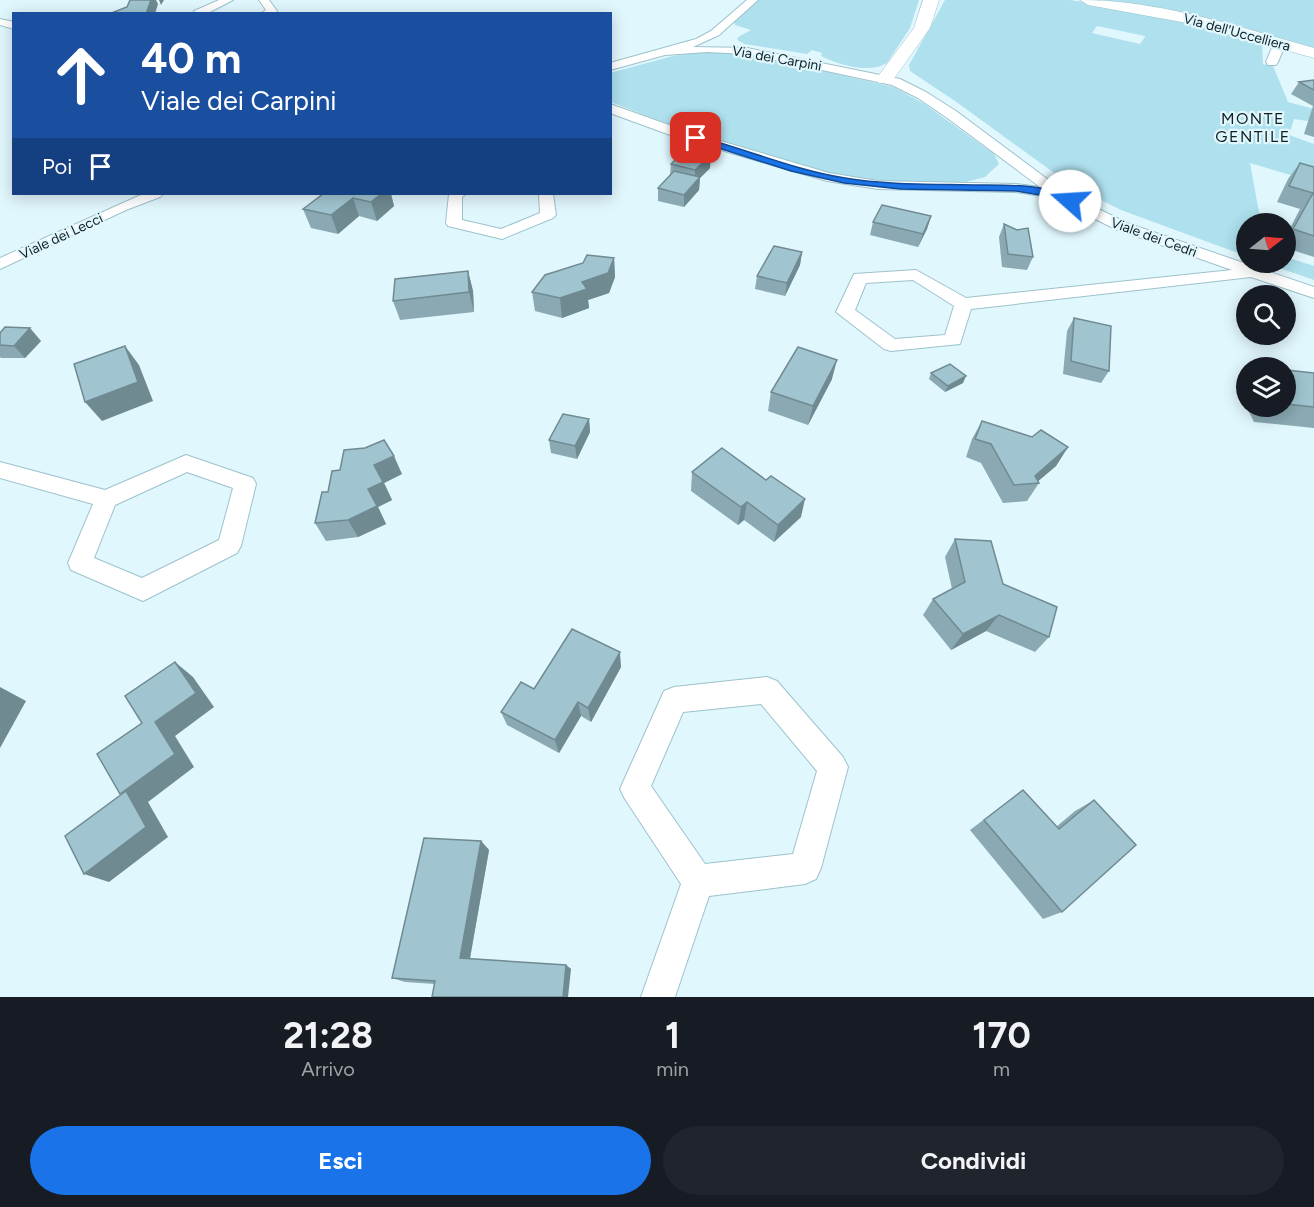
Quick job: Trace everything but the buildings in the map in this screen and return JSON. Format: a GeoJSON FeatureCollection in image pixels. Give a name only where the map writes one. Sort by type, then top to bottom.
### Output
{"type":"FeatureCollection","features":[{"type":"Feature","properties":{"kind":"street"},"geometry":{"type":"LineString","coordinates":[[200,12],[228,0]]}},
{"type":"Feature","properties":{"kind":"street"},"geometry":{"type":"LineString","coordinates":[[264,0],[272,11],[270,12]]}},
{"type":"Feature","properties":{"kind":"street"},"geometry":{"type":"LineString","coordinates":[[612,66],[668,52],[716,33],[753,0]]}},
{"type":"Feature","properties":{"kind":"street"},"geometry":{"type":"LineString","coordinates":[[885,79],[922,28],[931,0]]}},
{"type":"Feature","properties":{"kind":"street","name":"Via dell'Uccelliera"},"geometry":{"type":"LineString","coordinates":[[1088,0],[1189,19],[1314,53]]}},
{"type":"Feature","properties":{"kind":"street"},"geometry":{"type":"LineString","coordinates":[[716,33],[729,45],[747,51]]}},
{"type":"Feature","properties":{"kind":"street"},"geometry":{"type":"LineString","coordinates":[[1272,62],[1280,43]]}},
{"type":"Feature","properties":{"kind":"street","name":"Via dei Carpini"},"geometry":{"type":"LineString","coordinates":[[668,52],[707,49],[747,51],[885,79]]}},
{"type":"Feature","properties":{"kind":"street","name":"Viale dei Cedri"},"geometry":{"type":"LineString","coordinates":[[885,79],[905,86],[936,104],[1061,196],[1121,226],[1236,267]]}},
{"type":"Feature","properties":{"kind":"street"},"geometry":{"type":"LineString","coordinates":[[612,109],[678,133],[826,177],[878,185],[976,189],[1016,188],[1061,196]]}},
{"type":"Feature","properties":{"kind":"street"},"geometry":{"type":"LineString","coordinates":[[976,189],[1002,177],[1012,161]]}},
{"type":"Feature","properties":{"kind":"street","name":"Viale dei Lecci"},"geometry":{"type":"LineString","coordinates":[[1,265],[121,207],[152,195]]}},
{"type":"Feature","properties":{"kind":"street"},"geometry":{"type":"LineString","coordinates":[[455,195],[454,223],[502,234],[548,215],[546,195]]}},
{"type":"Feature","properties":{"kind":"street"},"geometry":{"type":"LineString","coordinates":[[963,304],[953,340],[891,345],[845,312],[860,278],[916,275],[963,304],[1252,273]]}},
{"type":"Feature","properties":{"kind":"street","name":"Viale dei Cedri"},"geometry":{"type":"LineString","coordinates":[[1252,273],[1314,293]]}},
{"type":"Feature","properties":{"kind":"street"},"geometry":{"type":"LineString","coordinates":[[0,470],[106,499],[186,463],[245,484],[229,546],[143,590],[80,564],[106,499]]}},
{"type":"Feature","properties":{"kind":"street"},"geometry":{"type":"LineString","coordinates":[[767,690],[833,767],[805,868],[698,881],[635,789],[674,700],[767,690]]}},
{"type":"Feature","properties":{"kind":"street"},"geometry":{"type":"LineString","coordinates":[[658,997],[698,881]]}},
{"type":"Feature","properties":{"kind":"shaded area"},"geometry":{"type":"Polygon","coordinates":[[[758,0],[919,0],[910,28],[887,63],[872,68],[863,68],[836,62],[812,50],[807,54],[745,44],[737,40],[738,37],[751,30],[735,25],[734,21],[758,0]]]}},
{"type":"Feature","properties":{"kind":"shaded area"},"geometry":{"type":"Polygon","coordinates":[[[945,0],[1070,0],[1111,6],[1262,41],[1263,64],[1273,66],[1288,102],[1314,109],[1314,122],[1294,119],[1289,135],[1314,144],[1314,182],[1250,163],[1259,213],[1236,213],[1236,252],[1121,210],[1064,180],[910,71],[909,65],[945,0]],[[1097,26],[1092,33],[1140,44],[1145,37],[1097,26]]]}},
{"type":"Feature","properties":{"kind":"shaded area"},"geometry":{"type":"Polygon","coordinates":[[[1101,0],[1314,0],[1314,49],[1146,7],[1101,0]]]}},
{"type":"Feature","properties":{"kind":"shaded area"},"geometry":{"type":"Polygon","coordinates":[[[711,51],[746,53],[893,87],[923,103],[994,154],[999,164],[985,177],[954,185],[850,178],[806,168],[675,127],[612,102],[612,72],[673,56],[711,51]]]}},
{"type":"Feature","properties":{"kind":"shaded area"},"geometry":{"type":"Polygon","coordinates":[[[1296,260],[1314,266],[1314,280],[1294,273],[1296,273],[1296,260]]]}},
{"type":"Feature","properties":{"kind":"district","name":"MONTE GENTILE"},"geometry":{"type":"Point","coordinates":[1253,127]}},
{"type":"Feature","properties":{"kind":"route"},"geometry":{"type":"LineString","coordinates":[[696,138],[794,169],[844,181],[900,186],[1016,188],[1061,196],[1070,201]]}}]}
